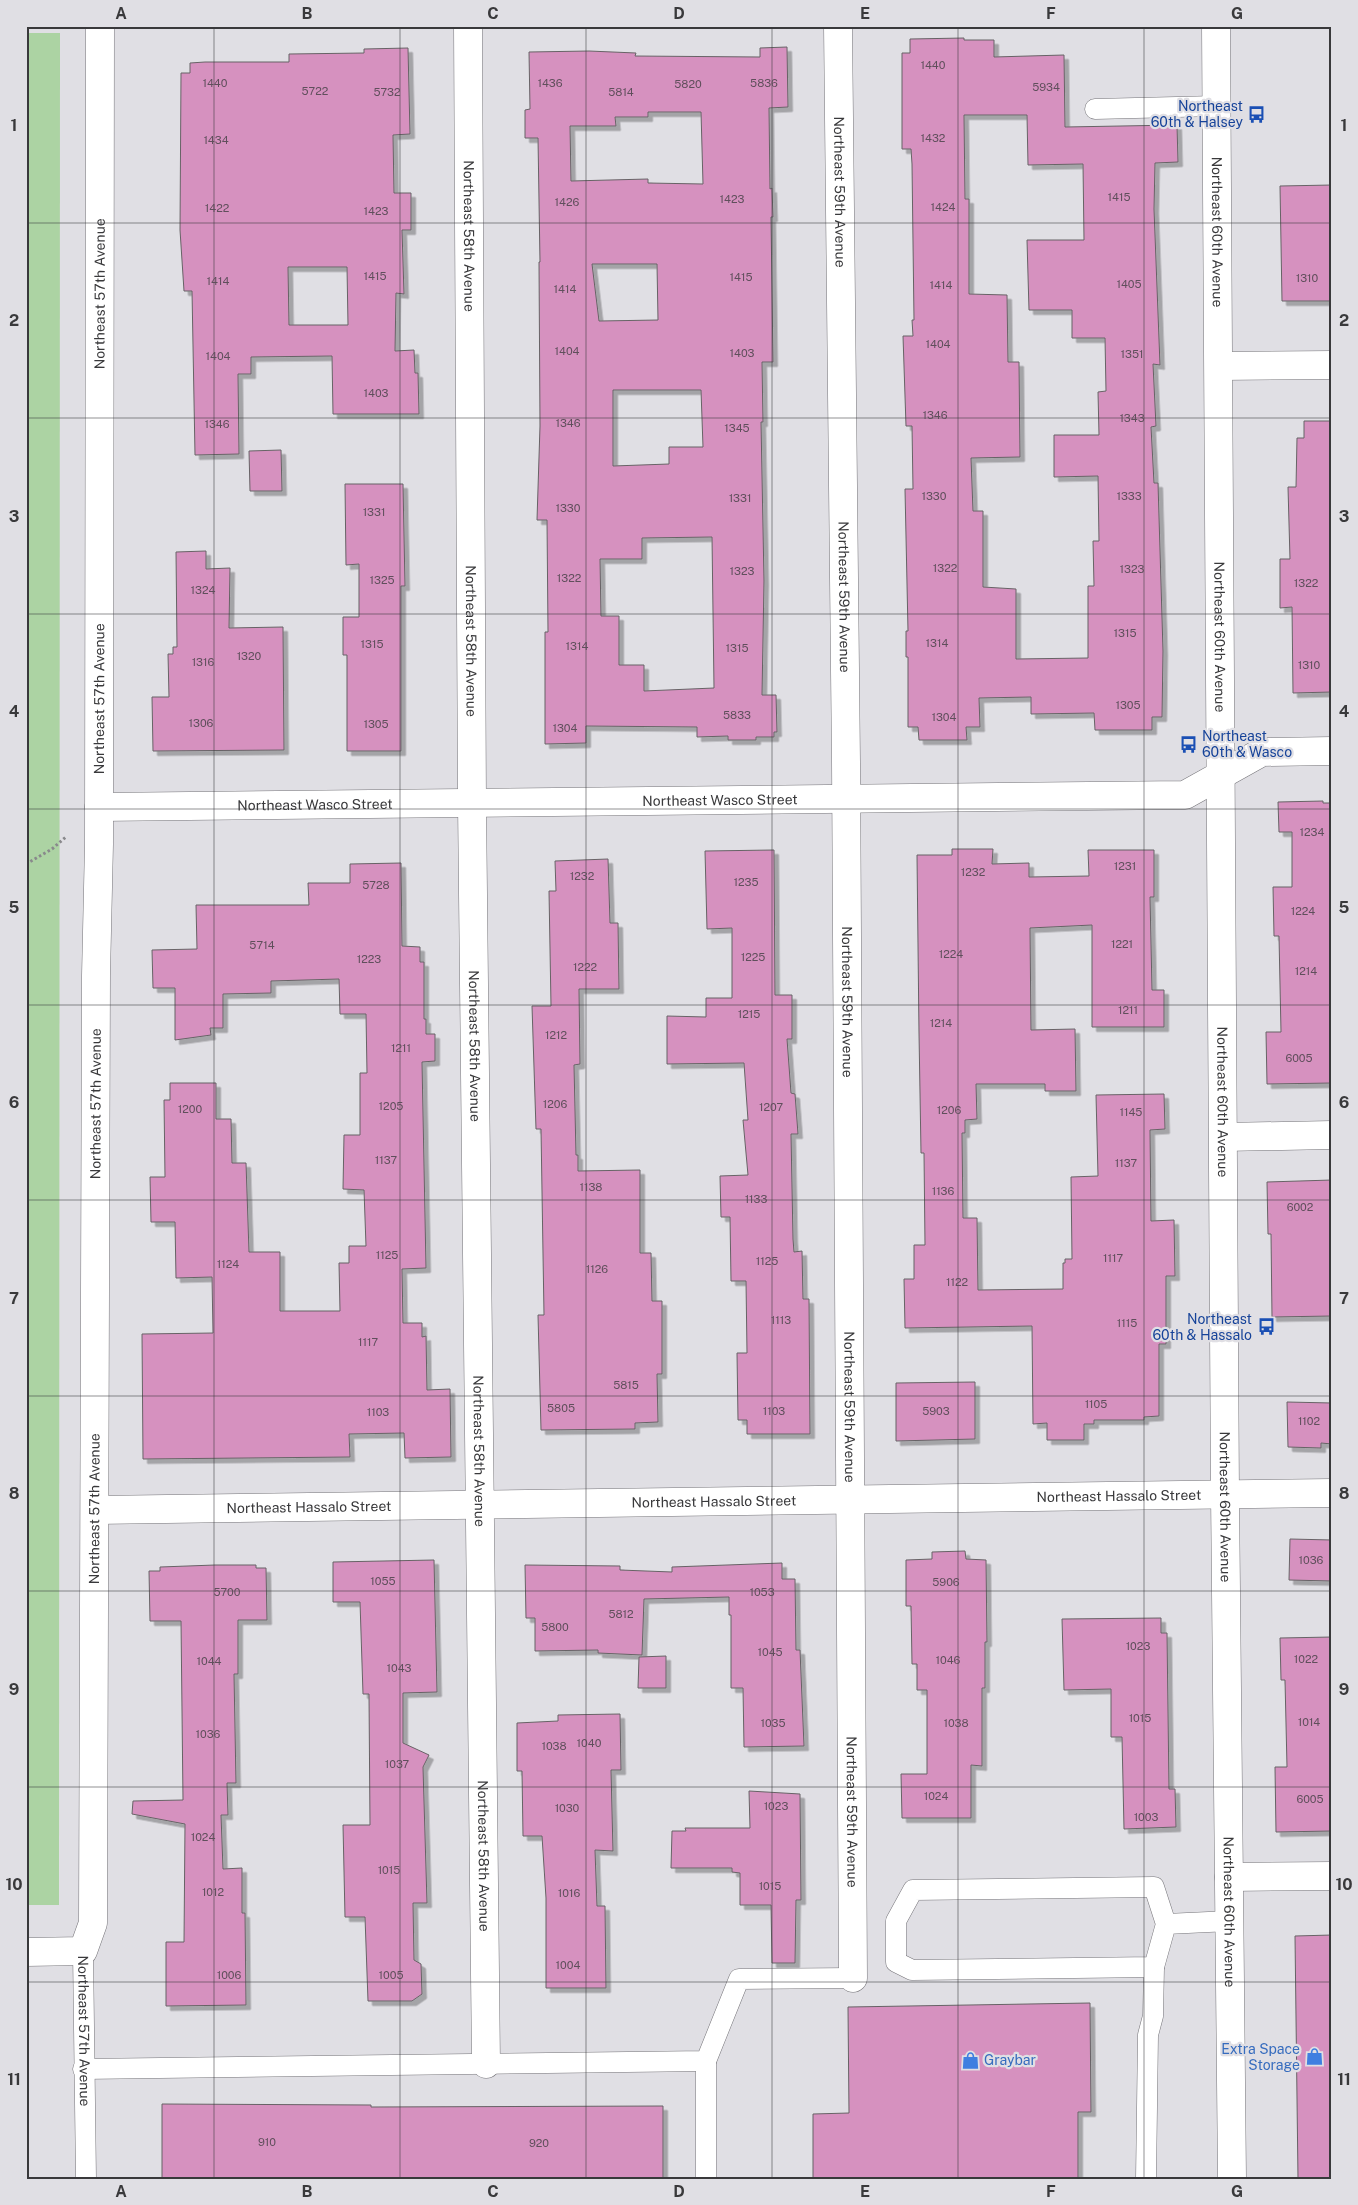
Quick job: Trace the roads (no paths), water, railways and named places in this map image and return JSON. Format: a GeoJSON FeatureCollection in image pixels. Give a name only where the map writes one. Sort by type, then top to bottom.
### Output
{"type":"FeatureCollection","features":[{"type":"Feature","properties":{"kind":"street","name":"Northeast 57th Avenue"},"geometry":{"type":"LineString","coordinates":[[83,1951],[93,1923],[100,26]]}},
{"type":"Feature","properties":{"kind":"street","name":"Northeast 58th Avenue"},"geometry":{"type":"LineString","coordinates":[[468,26],[472,804],[482,1506],[486,2064]]}},
{"type":"Feature","properties":{"kind":"street","name":"Northeast 59th Avenue"},"geometry":{"type":"LineString","coordinates":[[838,26],[846,800],[853,1978]]}},
{"type":"Feature","properties":{"kind":"street","name":"Northeast 60th Avenue"},"geometry":{"type":"LineString","coordinates":[[1216,26],[1225,1494],[1232,2179]]}},
{"type":"Feature","properties":{"kind":"street"},"geometry":{"type":"LineString","coordinates":[[1219,366],[1332,365]]}},
{"type":"Feature","properties":{"kind":"street","name":"Northeast Wasco Street"},"geometry":{"type":"LineString","coordinates":[[98,808],[1184,795],[1262,752],[1332,751]]}},
{"type":"Feature","properties":{"kind":"street"},"geometry":{"type":"LineString","coordinates":[[1224,1137],[1332,1135]]}},
{"type":"Feature","properties":{"kind":"street","name":"Northeast Hassalo Street"},"geometry":{"type":"LineString","coordinates":[[95,1510],[1332,1493]]}},
{"type":"Feature","properties":{"kind":"street"},"geometry":{"type":"LineString","coordinates":[[1229,1877],[1332,1876]]}},
{"type":"Feature","properties":{"kind":"street"},"geometry":{"type":"LineString","coordinates":[[26,1952],[83,1951]]}},
{"type":"Feature","properties":{"kind":"lane"},"geometry":{"type":"LineString","coordinates":[[1095,109],[1217,106]]}},
{"type":"Feature","properties":{"kind":"lane"},"geometry":{"type":"LineString","coordinates":[[1146,2179],[1148,2035],[1153,2016],[1154,1967],[1166,1924],[1154,1887],[913,1890],[896,1921],[896,1962],[912,1970],[1154,1967]]}},
{"type":"Feature","properties":{"kind":"lane"},"geometry":{"type":"LineString","coordinates":[[1166,1924],[1230,1921]]}},
{"type":"Feature","properties":{"kind":"lane","name":"Northeast 57th Avenue"},"geometry":{"type":"LineString","coordinates":[[83,1951],[86,2179]]}},
{"type":"Feature","properties":{"kind":"lane"},"geometry":{"type":"LineString","coordinates":[[706,2179],[706,2061],[739,1979],[853,1978]]}},
{"type":"Feature","properties":{"kind":"lane"},"geometry":{"type":"LineString","coordinates":[[84,2069],[706,2061]]}},
{"type":"Feature","properties":{"kind":"place","name":"Northeast 60th & Halsey"},"geometry":{"type":"Point","coordinates":[1257,114]}},
{"type":"Feature","properties":{"kind":"place","name":"Northeast 60th & Wasco"},"geometry":{"type":"Point","coordinates":[1188,744]}},
{"type":"Feature","properties":{"kind":"place","name":"Northeast 60th & Hassalo"},"geometry":{"type":"Point","coordinates":[1266,1327]}},
{"type":"Feature","properties":{"kind":"place","name":"Extra Space Storage"},"geometry":{"type":"Point","coordinates":[1314,2057]}},
{"type":"Feature","properties":{"kind":"place","name":"Graybar"},"geometry":{"type":"Point","coordinates":[970,2060]}}]}
